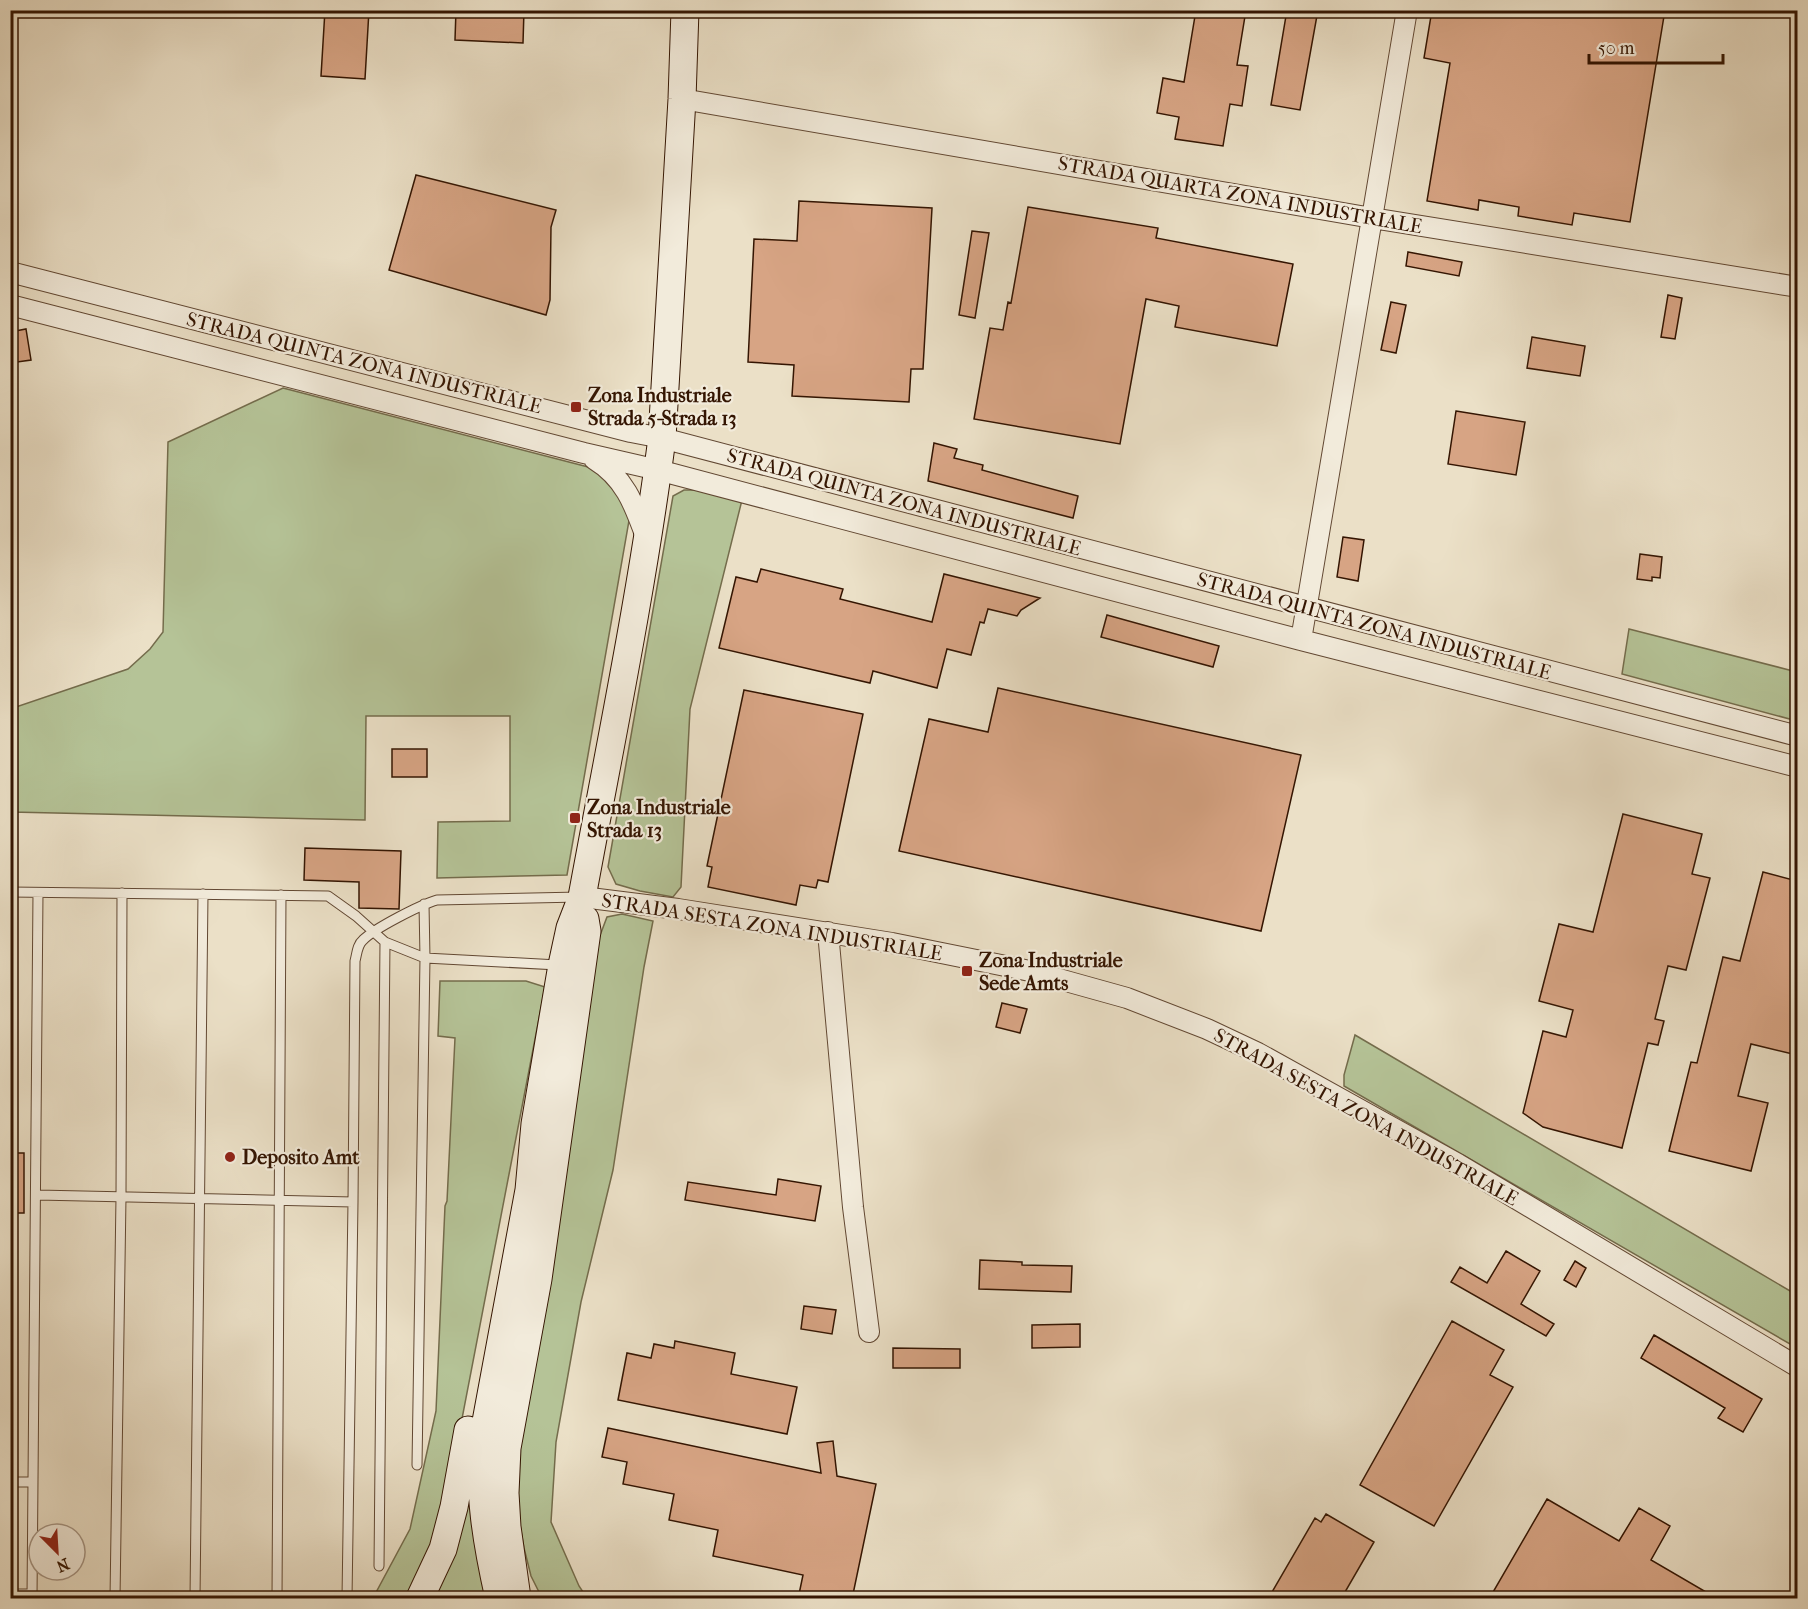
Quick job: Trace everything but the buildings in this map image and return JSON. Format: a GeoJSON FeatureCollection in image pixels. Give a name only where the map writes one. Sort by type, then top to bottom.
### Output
{"type":"FeatureCollection","features":[{"type":"Feature","properties":{"kind":"main road"},"geometry":{"type":"LineString","coordinates":[[498,1599],[485,1525],[481,1463],[483,1438],[530,1190],[535,1124],[562,965],[570,927],[582,897],[658,470],[662,438],[682,99],[685,10]]}},
{"type":"Feature","properties":{"kind":"main road"},"geometry":{"type":"LineString","coordinates":[[517,1599],[507,1527],[505,1493],[507,1448],[538,1279],[587,931],[582,897]]}},
{"type":"Feature","properties":{"kind":"main road"},"geometry":{"type":"LineString","coordinates":[[420,1599],[442,1549],[454,1508],[514,1199],[535,1124]]}},
{"type":"Feature","properties":{"kind":"main road"},"geometry":{"type":"LineString","coordinates":[[507,1527],[536,1599]]}},
{"type":"Feature","properties":{"kind":"street"},"geometry":{"type":"LineString","coordinates":[[1300,640],[1407,10]]}},
{"type":"Feature","properties":{"kind":"street","name":"STRADA QUARTA ZONA INDUSTRIALE"},"geometry":{"type":"LineString","coordinates":[[682,99],[1372,218],[1797,287]]}},
{"type":"Feature","properties":{"kind":"street","name":"STRADA QUINTA ZONA INDUSTRIALE"},"geometry":{"type":"LineString","coordinates":[[10,272],[631,432],[662,438],[1797,736]]}},
{"type":"Feature","properties":{"kind":"street","name":"STRADA QUINTA ZONA INDUSTRIALE"},"geometry":{"type":"LineString","coordinates":[[10,305],[658,470],[1300,640],[1797,767]]}},
{"type":"Feature","properties":{"kind":"street"},"geometry":{"type":"LineString","coordinates":[[584,453],[617,477],[634,506],[647,538]]}},
{"type":"Feature","properties":{"kind":"street"},"geometry":{"type":"LineString","coordinates":[[1418,670],[1426,639]]}},
{"type":"Feature","properties":{"kind":"street","name":"STRADA SESTA ZONA INDUSTRIALE"},"geometry":{"type":"LineString","coordinates":[[582,897],[678,909],[892,942],[1030,971],[1126,999],[1207,1029],[1258,1053],[1458,1164],[1797,1367]]}},
{"type":"Feature","properties":{"kind":"street"},"geometry":{"type":"LineString","coordinates":[[828,933],[853,1207],[869,1332]]}},
{"type":"Feature","properties":{"kind":"lane"},"geometry":{"type":"LineString","coordinates":[[10,892],[328,896],[356,916],[385,942],[425,958],[562,965]]}},
{"type":"Feature","properties":{"kind":"lane"},"geometry":{"type":"LineString","coordinates":[[10,1594],[32,1596],[38,892]]}},
{"type":"Feature","properties":{"kind":"lane"},"geometry":{"type":"LineString","coordinates":[[115,1599],[121,1197],[122,894]]}},
{"type":"Feature","properties":{"kind":"lane"},"geometry":{"type":"LineString","coordinates":[[195,1599],[203,894]]}},
{"type":"Feature","properties":{"kind":"lane"},"geometry":{"type":"LineString","coordinates":[[277,1599],[281,895]]}},
{"type":"Feature","properties":{"kind":"lane"},"geometry":{"type":"LineString","coordinates":[[347,1599],[354,1202],[355,961],[361,941],[424,904],[437,900],[582,897]]}},
{"type":"Feature","properties":{"kind":"lane"},"geometry":{"type":"LineString","coordinates":[[417,1465],[424,904]]}},
{"type":"Feature","properties":{"kind":"lane"},"geometry":{"type":"LineString","coordinates":[[379,1566],[385,942]]}},
{"type":"Feature","properties":{"kind":"lane"},"geometry":{"type":"LineString","coordinates":[[37,1195],[354,1202]]}},
{"type":"Feature","properties":{"kind":"lane"},"geometry":{"type":"LineString","coordinates":[[10,1482],[33,1482]]}},
{"type":"Feature","properties":{"kind":"green space"},"geometry":{"type":"Polygon","coordinates":[[[283,388],[592,468],[611,483],[630,515],[567,875],[437,878],[438,822],[510,821],[510,716],[366,716],[365,820],[11,812],[10,709],[128,669],[150,649],[163,632],[168,442],[283,388]]]}},
{"type":"Feature","properties":{"kind":"green space"},"geometry":{"type":"Polygon","coordinates":[[[684,490],[697,490],[742,500],[690,709],[681,887],[673,897],[616,884],[608,867],[673,496],[684,490]]]}},
{"type":"Feature","properties":{"kind":"green space"},"geometry":{"type":"Polygon","coordinates":[[[1629,629],[1797,672],[1797,721],[1622,674],[1629,629]]]}},
{"type":"Feature","properties":{"kind":"green space"},"geometry":{"type":"Polygon","coordinates":[[[622,914],[653,921],[613,1170],[581,1302],[556,1442],[551,1522],[579,1586],[587,1598],[542,1598],[531,1576],[514,1491],[518,1446],[593,954],[607,917],[622,914]]]}},
{"type":"Feature","properties":{"kind":"green space"},"geometry":{"type":"Polygon","coordinates":[[[440,981],[526,981],[545,987],[441,1528],[412,1598],[373,1598],[410,1529],[436,1411],[455,1038],[438,1036],[440,981]]]}},
{"type":"Feature","properties":{"kind":"green space"},"geometry":{"type":"Polygon","coordinates":[[[1355,1035],[1797,1295],[1797,1348],[1344,1086],[1344,1075],[1355,1035]]]}},
{"type":"Feature","properties":{"kind":"green space"},"geometry":{"type":"Polygon","coordinates":[[[472,1457],[486,1598],[428,1598],[472,1457]]]}},
{"type":"Feature","properties":{"kind":"place","name":"Zona Industriale Strada 5-Strada 13"},"geometry":{"type":"Point","coordinates":[576,407]}},
{"type":"Feature","properties":{"kind":"place","name":"Zona Industriale Strada 13"},"geometry":{"type":"Point","coordinates":[575,818]}},
{"type":"Feature","properties":{"kind":"place","name":"Zona Industriale Sede Amts"},"geometry":{"type":"Point","coordinates":[967,971]}},
{"type":"Feature","properties":{"kind":"place","name":"Deposito Amt"},"geometry":{"type":"Point","coordinates":[230,1157]}}]}
